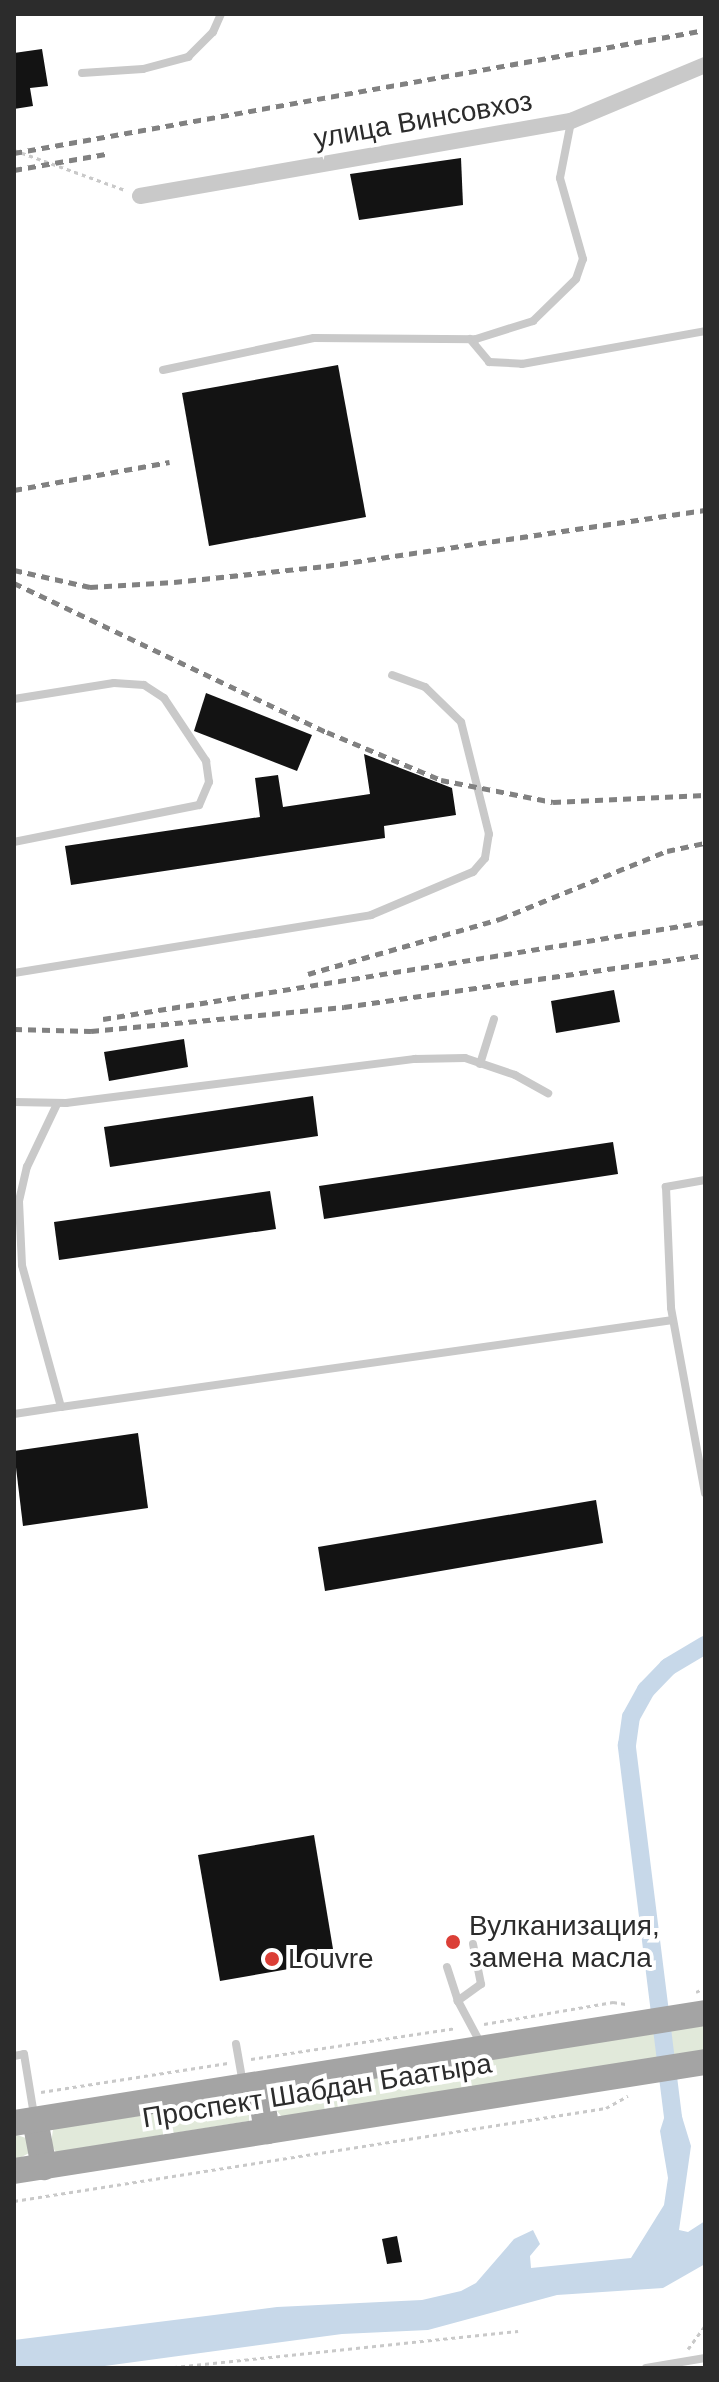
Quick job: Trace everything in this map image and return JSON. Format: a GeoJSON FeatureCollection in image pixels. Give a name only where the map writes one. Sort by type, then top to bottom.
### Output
{"type":"FeatureCollection","features":[{"type":"Feature","properties":{"kind":"main road","name":"Проспект Шабдан Баатыра"},"geometry":{"type":"LineString","coordinates":[[25,2121],[484,2050],[629,2018],[701,2014]]}},
{"type":"Feature","properties":{"kind":"main road","name":"Проспект Шабдан Баатыра"},"geometry":{"type":"LineString","coordinates":[[14,2171],[267,2131],[632,2083],[704,2062]]}},
{"type":"Feature","properties":{"kind":"main road"},"geometry":{"type":"LineString","coordinates":[[251,2086],[267,2131]]}},
{"type":"Feature","properties":{"kind":"main road"},"geometry":{"type":"LineString","coordinates":[[25,2121],[44,2167]]}},
{"type":"Feature","properties":{"kind":"street","name":"улица Винсовхоз"},"geometry":{"type":"LineString","coordinates":[[140,196],[571,121],[705,65]]}},
{"type":"Feature","properties":{"kind":"lane"},"geometry":{"type":"LineString","coordinates":[[82,73],[143,69],[188,57],[213,32],[221,14]]}},
{"type":"Feature","properties":{"kind":"lane"},"geometry":{"type":"LineString","coordinates":[[163,370],[314,338],[470,339],[533,321],[576,279],[583,259],[560,178],[571,121]]}},
{"type":"Feature","properties":{"kind":"lane"},"geometry":{"type":"LineString","coordinates":[[470,339],[489,362],[522,364],[705,331]]}},
{"type":"Feature","properties":{"kind":"lane"},"geometry":{"type":"LineString","coordinates":[[14,973],[371,915],[473,872],[485,858],[489,834],[461,722],[425,687],[392,675]]}},
{"type":"Feature","properties":{"kind":"lane"},"geometry":{"type":"LineString","coordinates":[[14,699],[114,683],[144,685],[164,698],[206,761],[209,782],[199,805],[14,842]]}},
{"type":"Feature","properties":{"kind":"lane"},"geometry":{"type":"LineString","coordinates":[[480,1064],[494,1019]]}},
{"type":"Feature","properties":{"kind":"lane"},"geometry":{"type":"LineString","coordinates":[[14,1102],[57,1104],[415,1059],[465,1058],[548,1093]]}},
{"type":"Feature","properties":{"kind":"lane"},"geometry":{"type":"LineString","coordinates":[[57,1104],[27,1167],[19,1201],[22,1265],[61,1407]]}},
{"type":"Feature","properties":{"kind":"lane"},"geometry":{"type":"LineString","coordinates":[[705,1180],[666,1187],[673,1320],[705,1493]]}},
{"type":"Feature","properties":{"kind":"lane"},"geometry":{"type":"LineString","coordinates":[[14,1414],[673,1320]]}},
{"type":"Feature","properties":{"kind":"lane"},"geometry":{"type":"LineString","coordinates":[[458,2001],[481,1984],[473,1944]]}},
{"type":"Feature","properties":{"kind":"lane"},"geometry":{"type":"LineString","coordinates":[[447,1967],[458,2001],[484,2050]]}},
{"type":"Feature","properties":{"kind":"lane"},"geometry":{"type":"LineString","coordinates":[[236,2044],[239,2061],[251,2086]]}},
{"type":"Feature","properties":{"kind":"lane"},"geometry":{"type":"LineString","coordinates":[[14,2056],[24,2054],[30,2094],[25,2121]]}},
{"type":"Feature","properties":{"kind":"lane"},"geometry":{"type":"LineString","coordinates":[[646,2368],[705,2358]]}},
{"type":"Feature","properties":{"kind":"path"},"geometry":{"type":"LineString","coordinates":[[14,150],[140,196]]}},
{"type":"Feature","properties":{"kind":"path"},"geometry":{"type":"LineString","coordinates":[[30,2094],[613,2002],[629,2018]]}},
{"type":"Feature","properties":{"kind":"path"},"geometry":{"type":"LineString","coordinates":[[14,2201],[606,2108],[632,2083]]}},
{"type":"Feature","properties":{"kind":"path"},"geometry":{"type":"LineString","coordinates":[[679,2362],[705,2326]]}},
{"type":"Feature","properties":{"kind":"path"},"geometry":{"type":"LineString","coordinates":[[165,2368],[518,2331]]}},
{"type":"Feature","properties":{"kind":"green space"},"geometry":{"type":"Polygon","coordinates":[[[705,2023],[705,2052],[284,2119],[275,2109],[275,2101],[289,2091],[705,2023]]]}},
{"type":"Feature","properties":{"kind":"green space"},"geometry":{"type":"Polygon","coordinates":[[[241,2100],[249,2109],[249,2121],[56,2152],[51,2145],[53,2129],[241,2100]]]}},
{"type":"Feature","properties":{"kind":"green space"},"geometry":{"type":"Polygon","coordinates":[[[14,2134],[29,2139],[31,2152],[14,2161],[14,2134]]]}},
{"type":"Feature","properties":{"kind":"water"},"geometry":{"type":"Polygon","coordinates":[[[679,2107],[691,2146],[679,2230],[688,2232],[705,2221],[705,2264],[663,2288],[557,2295],[428,2330],[342,2334],[90,2368],[14,2368],[14,2340],[277,2307],[422,2300],[461,2291],[476,2283],[514,2239],[533,2230],[540,2244],[530,2256],[531,2268],[631,2258],[664,2205],[668,2178],[660,2131],[665,2115],[679,2107]]]}},
{"type":"Feature","properties":{"kind":"building"},"geometry":{"type":"Polygon","coordinates":[[[42,49],[48,86],[30,88],[33,106],[14,109],[14,53],[42,49]]]}},
{"type":"Feature","properties":{"kind":"building"},"geometry":{"type":"Polygon","coordinates":[[[461,158],[463,205],[359,220],[350,174],[461,158]]]}},
{"type":"Feature","properties":{"kind":"building"},"geometry":{"type":"Polygon","coordinates":[[[338,365],[366,517],[209,546],[182,393],[338,365]]]}},
{"type":"Feature","properties":{"kind":"building"},"geometry":{"type":"Polygon","coordinates":[[[206,693],[312,735],[297,771],[194,731],[206,693]]]}},
{"type":"Feature","properties":{"kind":"building"},"geometry":{"type":"Polygon","coordinates":[[[364,754],[452,788],[456,815],[384,826],[385,838],[71,885],[65,846],[260,817],[255,778],[278,775],[283,807],[370,794],[364,754]]]}},
{"type":"Feature","properties":{"kind":"building"},"geometry":{"type":"Polygon","coordinates":[[[614,990],[620,1022],[556,1033],[551,1001],[614,990]]]}},
{"type":"Feature","properties":{"kind":"building"},"geometry":{"type":"Polygon","coordinates":[[[184,1039],[188,1067],[109,1081],[104,1052],[184,1039]]]}},
{"type":"Feature","properties":{"kind":"building"},"geometry":{"type":"Polygon","coordinates":[[[313,1096],[318,1136],[110,1167],[104,1127],[313,1096]]]}},
{"type":"Feature","properties":{"kind":"building"},"geometry":{"type":"Polygon","coordinates":[[[613,1142],[618,1174],[324,1219],[319,1186],[613,1142]]]}},
{"type":"Feature","properties":{"kind":"building"},"geometry":{"type":"Polygon","coordinates":[[[270,1191],[276,1229],[59,1260],[54,1222],[270,1191]]]}},
{"type":"Feature","properties":{"kind":"building"},"geometry":{"type":"Polygon","coordinates":[[[138,1433],[148,1508],[23,1526],[14,1451],[138,1433]]]}},
{"type":"Feature","properties":{"kind":"building"},"geometry":{"type":"Polygon","coordinates":[[[596,1500],[603,1543],[325,1591],[318,1547],[596,1500]]]}},
{"type":"Feature","properties":{"kind":"building"},"geometry":{"type":"Polygon","coordinates":[[[314,1835],[335,1961],[220,1981],[198,1855],[314,1835]]]}},
{"type":"Feature","properties":{"kind":"building"},"geometry":{"type":"Polygon","coordinates":[[[397,2236],[402,2262],[387,2264],[382,2239],[397,2236]]]}},
{"type":"Feature","properties":{"kind":"waterway"},"geometry":{"type":"LineString","coordinates":[[675,2133],[627,1745],[631,1717],[646,1690],[668,1667],[705,1645]]}},
{"type":"Feature","properties":{"kind":"railway"},"geometry":{"type":"LineString","coordinates":[[14,153],[705,30]]}},
{"type":"Feature","properties":{"kind":"railway"},"geometry":{"type":"LineString","coordinates":[[14,170],[106,154]]}},
{"type":"Feature","properties":{"kind":"railway"},"geometry":{"type":"LineString","coordinates":[[14,490],[169,462]]}},
{"type":"Feature","properties":{"kind":"railway"},"geometry":{"type":"LineString","coordinates":[[14,570],[90,587],[174,582],[326,566],[705,510]]}},
{"type":"Feature","properties":{"kind":"railway"},"geometry":{"type":"LineString","coordinates":[[14,583],[327,732],[441,780],[553,802],[705,795]]}},
{"type":"Feature","properties":{"kind":"railway"},"geometry":{"type":"LineString","coordinates":[[308,974],[500,919],[667,851],[705,843]]}},
{"type":"Feature","properties":{"kind":"railway"},"geometry":{"type":"LineString","coordinates":[[103,1019],[705,922]]}},
{"type":"Feature","properties":{"kind":"railway"},"geometry":{"type":"LineString","coordinates":[[14,1029],[91,1031],[344,1007],[705,955]]}},
{"type":"Feature","properties":{"kind":"place","name":"Вулканизация, замена масла"},"geometry":{"type":"Point","coordinates":[453,1942]}},
{"type":"Feature","properties":{"kind":"place","name":"Louvre"},"geometry":{"type":"Point","coordinates":[272,1959]}}]}
